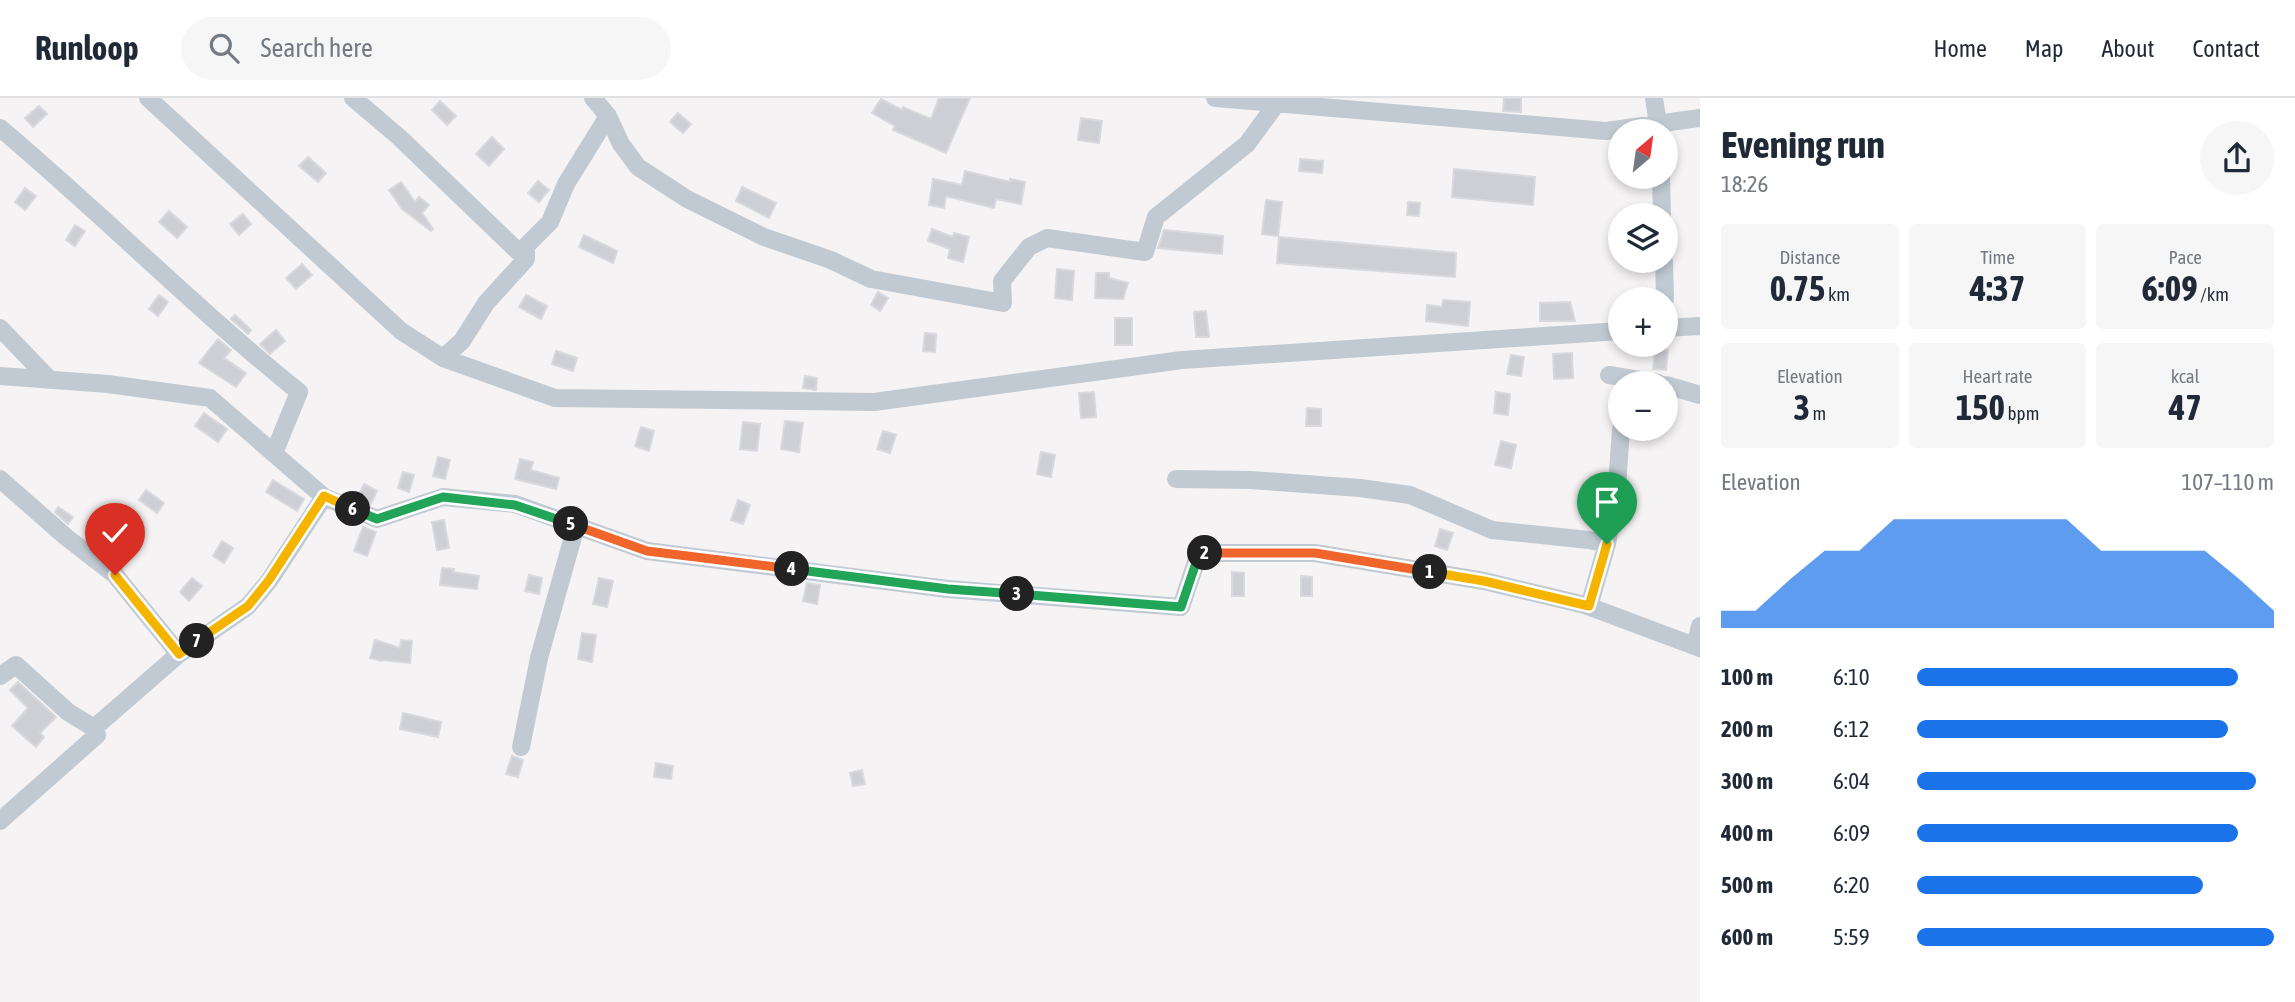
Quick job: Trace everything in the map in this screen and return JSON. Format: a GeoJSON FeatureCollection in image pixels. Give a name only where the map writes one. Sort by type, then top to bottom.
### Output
{"type":"FeatureCollection","features":[{"type":"Feature","properties":{"kind":"street"},"geometry":{"type":"LineString","coordinates":[[148,98],[401,331],[443,358],[555,398],[874,402],[1182,359],[1608,332]]}},
{"type":"Feature","properties":{"kind":"street"},"geometry":{"type":"LineString","coordinates":[[353,98],[526,259]]}},
{"type":"Feature","properties":{"kind":"street"},"geometry":{"type":"LineString","coordinates":[[593,98],[608,116],[621,144],[638,167],[687,199],[764,237],[831,260],[871,279],[1003,303],[1002,281],[1029,247],[1047,238],[1145,252],[1156,217],[1247,144],[1277,103]]}},
{"type":"Feature","properties":{"kind":"street"},"geometry":{"type":"LineString","coordinates":[[1215,98],[1277,103],[1329,103],[1608,131]]}},
{"type":"Feature","properties":{"kind":"street"},"geometry":{"type":"LineString","coordinates":[[1654,98],[1658,119]]}},
{"type":"Feature","properties":{"kind":"street"},"geometry":{"type":"LineString","coordinates":[[443,358],[462,341],[486,303],[526,259],[526,246],[550,222],[566,184],[608,116]]}},
{"type":"Feature","properties":{"kind":"street"},"geometry":{"type":"LineString","coordinates":[[1678,123],[1700,118]]}},
{"type":"Feature","properties":{"kind":"street"},"geometry":{"type":"LineString","coordinates":[[0,128],[242,346],[299,392],[274,453]]}},
{"type":"Feature","properties":{"kind":"street"},"geometry":{"type":"LineString","coordinates":[[1678,327],[1700,326]]}},
{"type":"Feature","properties":{"kind":"street"},"geometry":{"type":"LineString","coordinates":[[0,328],[50,380]]}},
{"type":"Feature","properties":{"kind":"street"},"geometry":{"type":"LineString","coordinates":[[0,376],[108,384],[210,398],[324,496],[377,519],[443,497],[515,505],[647,551],[948,589],[1181,607],[1199,554],[1315,553],[1484,581],[1589,606],[1697,647],[1700,626]]}},
{"type":"Feature","properties":{"kind":"street"},"geometry":{"type":"LineString","coordinates":[[1678,389],[1700,395]]}},
{"type":"Feature","properties":{"kind":"street"},"geometry":{"type":"LineString","coordinates":[[1589,606],[1607,544],[1617,486],[1620,441]]}},
{"type":"Feature","properties":{"kind":"street"},"geometry":{"type":"LineString","coordinates":[[0,479],[66,537],[115,575],[179,654]]}},
{"type":"Feature","properties":{"kind":"street"},"geometry":{"type":"LineString","coordinates":[[1176,479],[1251,480],[1360,488],[1410,495],[1492,530],[1607,544]]}},
{"type":"Feature","properties":{"kind":"street"},"geometry":{"type":"LineString","coordinates":[[94,728],[179,654],[248,606],[269,580],[324,496]]}},
{"type":"Feature","properties":{"kind":"street"},"geometry":{"type":"LineString","coordinates":[[521,747],[539,658],[576,526]]}},
{"type":"Feature","properties":{"kind":"street"},"geometry":{"type":"LineString","coordinates":[[0,676],[16,665],[68,712],[94,728],[97,735],[0,821]]}},
{"type":"Feature","properties":{"kind":"building"},"geometry":{"type":"Polygon","coordinates":[[[939,98],[970,98],[946,153],[893,130],[895,126],[872,113],[881,99],[902,110],[903,107],[931,119],[939,98]]]}},
{"type":"Feature","properties":{"kind":"building"},"geometry":{"type":"Polygon","coordinates":[[[1504,98],[1521,98],[1521,112],[1503,111],[1504,98]]]}},
{"type":"Feature","properties":{"kind":"building"},"geometry":{"type":"Polygon","coordinates":[[[440,101],[456,116],[447,125],[432,110],[440,101]]]}},
{"type":"Feature","properties":{"kind":"building"},"geometry":{"type":"Polygon","coordinates":[[[39,106],[47,114],[33,127],[25,118],[39,106]]]}},
{"type":"Feature","properties":{"kind":"building"},"geometry":{"type":"Polygon","coordinates":[[[678,113],[691,124],[683,133],[670,122],[678,113]]]}},
{"type":"Feature","properties":{"kind":"building"},"geometry":{"type":"Polygon","coordinates":[[[1081,118],[1102,121],[1099,143],[1078,140],[1081,118]]]}},
{"type":"Feature","properties":{"kind":"building"},"geometry":{"type":"Polygon","coordinates":[[[492,137],[504,149],[489,166],[476,154],[492,137]]]}},
{"type":"Feature","properties":{"kind":"building"},"geometry":{"type":"Polygon","coordinates":[[[308,157],[326,173],[318,182],[299,166],[308,157]]]}},
{"type":"Feature","properties":{"kind":"building"},"geometry":{"type":"Polygon","coordinates":[[[1300,159],[1323,161],[1322,173],[1299,171],[1300,159]]]}},
{"type":"Feature","properties":{"kind":"building"},"geometry":{"type":"Polygon","coordinates":[[[1454,169],[1535,177],[1533,205],[1452,197],[1454,169]]]}},
{"type":"Feature","properties":{"kind":"building"},"geometry":{"type":"Polygon","coordinates":[[[965,171],[1010,182],[1010,179],[1025,182],[1021,204],[996,199],[994,208],[946,196],[944,208],[929,205],[933,179],[962,185],[965,171]]]}},
{"type":"Feature","properties":{"kind":"building"},"geometry":{"type":"Polygon","coordinates":[[[538,181],[549,190],[539,202],[528,193],[538,181]]]}},
{"type":"Feature","properties":{"kind":"building"},"geometry":{"type":"Polygon","coordinates":[[[401,182],[415,202],[419,197],[429,205],[422,213],[433,229],[431,231],[402,209],[389,190],[401,182]]]}},
{"type":"Feature","properties":{"kind":"building"},"geometry":{"type":"Polygon","coordinates":[[[742,187],[776,203],[769,218],[736,201],[742,187]]]}},
{"type":"Feature","properties":{"kind":"building"},"geometry":{"type":"Polygon","coordinates":[[[25,188],[36,196],[25,210],[15,202],[25,188]]]}},
{"type":"Feature","properties":{"kind":"building"},"geometry":{"type":"Polygon","coordinates":[[[1266,200],[1282,202],[1278,236],[1262,234],[1266,200]]]}},
{"type":"Feature","properties":{"kind":"building"},"geometry":{"type":"Polygon","coordinates":[[[1408,202],[1420,203],[1419,216],[1407,215],[1408,202]]]}},
{"type":"Feature","properties":{"kind":"building"},"geometry":{"type":"Polygon","coordinates":[[[169,211],[187,227],[177,238],[159,222],[169,211]]]}},
{"type":"Feature","properties":{"kind":"building"},"geometry":{"type":"Polygon","coordinates":[[[243,214],[251,224],[239,235],[230,224],[243,214]]]}},
{"type":"Feature","properties":{"kind":"building"},"geometry":{"type":"Polygon","coordinates":[[[75,225],[85,231],[75,246],[66,240],[75,225]]]}},
{"type":"Feature","properties":{"kind":"building"},"geometry":{"type":"Polygon","coordinates":[[[932,229],[953,237],[954,233],[969,237],[963,262],[948,258],[950,249],[928,241],[932,229]]]}},
{"type":"Feature","properties":{"kind":"building"},"geometry":{"type":"Polygon","coordinates":[[[1164,230],[1223,236],[1222,254],[1158,248],[1164,230]]]}},
{"type":"Feature","properties":{"kind":"building"},"geometry":{"type":"Polygon","coordinates":[[[584,235],[617,251],[613,263],[579,247],[584,235]]]}},
{"type":"Feature","properties":{"kind":"building"},"geometry":{"type":"Polygon","coordinates":[[[1279,237],[1456,253],[1455,277],[1277,263],[1279,237]]]}},
{"type":"Feature","properties":{"kind":"building"},"geometry":{"type":"Polygon","coordinates":[[[302,264],[312,275],[296,289],[286,278],[302,264]]]}},
{"type":"Feature","properties":{"kind":"building"},"geometry":{"type":"Polygon","coordinates":[[[1057,269],[1074,271],[1072,300],[1055,298],[1057,269]]]}},
{"type":"Feature","properties":{"kind":"building"},"geometry":{"type":"Polygon","coordinates":[[[1096,273],[1109,273],[1109,278],[1128,283],[1123,299],[1095,298],[1096,273]]]}},
{"type":"Feature","properties":{"kind":"building"},"geometry":{"type":"Polygon","coordinates":[[[878,292],[888,298],[880,311],[871,305],[878,292]]]}},
{"type":"Feature","properties":{"kind":"building"},"geometry":{"type":"Polygon","coordinates":[[[159,295],[168,302],[158,316],[149,309],[159,295]]]}},
{"type":"Feature","properties":{"kind":"building"},"geometry":{"type":"Polygon","coordinates":[[[526,295],[547,306],[541,319],[519,307],[526,295]]]}},
{"type":"Feature","properties":{"kind":"building"},"geometry":{"type":"Polygon","coordinates":[[[1443,300],[1470,302],[1468,326],[1426,321],[1427,305],[1442,307],[1443,300]]]}},
{"type":"Feature","properties":{"kind":"building"},"geometry":{"type":"Polygon","coordinates":[[[1570,302],[1575,321],[1540,321],[1540,303],[1570,302]]]}},
{"type":"Feature","properties":{"kind":"building"},"geometry":{"type":"Polygon","coordinates":[[[1206,311],[1209,337],[1196,337],[1194,312],[1206,311]]]}},
{"type":"Feature","properties":{"kind":"building"},"geometry":{"type":"Polygon","coordinates":[[[235,315],[251,330],[248,334],[231,319],[235,315]]]}},
{"type":"Feature","properties":{"kind":"building"},"geometry":{"type":"Polygon","coordinates":[[[1115,318],[1132,318],[1132,345],[1115,345],[1115,318]]]}},
{"type":"Feature","properties":{"kind":"building"},"geometry":{"type":"Polygon","coordinates":[[[276,330],[285,341],[270,354],[260,344],[276,330]]]}},
{"type":"Feature","properties":{"kind":"building"},"geometry":{"type":"Polygon","coordinates":[[[925,333],[936,334],[935,352],[923,351],[925,333]]]}},
{"type":"Feature","properties":{"kind":"building"},"geometry":{"type":"Polygon","coordinates":[[[218,339],[231,350],[224,358],[246,373],[236,387],[199,363],[218,339]]]}},
{"type":"Feature","properties":{"kind":"building"},"geometry":{"type":"Polygon","coordinates":[[[556,351],[577,358],[573,371],[552,364],[556,351]]]}},
{"type":"Feature","properties":{"kind":"building"},"geometry":{"type":"Polygon","coordinates":[[[1572,353],[1573,378],[1554,379],[1553,354],[1572,353]]]}},
{"type":"Feature","properties":{"kind":"building"},"geometry":{"type":"Polygon","coordinates":[[[1511,355],[1524,357],[1521,376],[1507,374],[1511,355]]]}},
{"type":"Feature","properties":{"kind":"building"},"geometry":{"type":"Polygon","coordinates":[[[1655,357],[1667,357],[1666,370],[1653,369],[1655,357]]]}},
{"type":"Feature","properties":{"kind":"building"},"geometry":{"type":"Polygon","coordinates":[[[805,376],[817,378],[816,390],[803,388],[805,376]]]}},
{"type":"Feature","properties":{"kind":"building"},"geometry":{"type":"Polygon","coordinates":[[[1094,392],[1096,417],[1081,418],[1079,393],[1094,392]]]}},
{"type":"Feature","properties":{"kind":"building"},"geometry":{"type":"Polygon","coordinates":[[[1496,392],[1510,394],[1508,415],[1494,413],[1496,392]]]}},
{"type":"Feature","properties":{"kind":"building"},"geometry":{"type":"Polygon","coordinates":[[[1307,408],[1321,409],[1321,426],[1306,426],[1307,408]]]}},
{"type":"Feature","properties":{"kind":"building"},"geometry":{"type":"Polygon","coordinates":[[[204,413],[227,429],[218,442],[195,426],[204,413]]]}},
{"type":"Feature","properties":{"kind":"building"},"geometry":{"type":"Polygon","coordinates":[[[785,421],[803,423],[799,452],[781,449],[785,421]]]}},
{"type":"Feature","properties":{"kind":"building"},"geometry":{"type":"Polygon","coordinates":[[[743,422],[760,424],[757,451],[740,449],[743,422]]]}},
{"type":"Feature","properties":{"kind":"building"},"geometry":{"type":"Polygon","coordinates":[[[641,427],[654,431],[649,451],[635,446],[641,427]]]}},
{"type":"Feature","properties":{"kind":"building"},"geometry":{"type":"Polygon","coordinates":[[[883,431],[896,435],[890,453],[877,449],[883,431]]]}},
{"type":"Feature","properties":{"kind":"building"},"geometry":{"type":"Polygon","coordinates":[[[1501,441],[1516,445],[1511,468],[1495,465],[1501,441]]]}},
{"type":"Feature","properties":{"kind":"building"},"geometry":{"type":"Polygon","coordinates":[[[1041,452],[1055,455],[1051,477],[1037,474],[1041,452]]]}},
{"type":"Feature","properties":{"kind":"building"},"geometry":{"type":"Polygon","coordinates":[[[438,457],[450,460],[445,479],[433,476],[438,457]]]}},
{"type":"Feature","properties":{"kind":"building"},"geometry":{"type":"Polygon","coordinates":[[[520,459],[533,462],[531,470],[559,478],[556,489],[515,479],[520,459]]]}},
{"type":"Feature","properties":{"kind":"building"},"geometry":{"type":"Polygon","coordinates":[[[403,472],[414,475],[409,492],[398,488],[403,472]]]}},
{"type":"Feature","properties":{"kind":"building"},"geometry":{"type":"Polygon","coordinates":[[[273,480],[304,499],[297,511],[266,492],[273,480]]]}},
{"type":"Feature","properties":{"kind":"building"},"geometry":{"type":"Polygon","coordinates":[[[364,484],[377,491],[371,504],[357,498],[364,484]]]}},
{"type":"Feature","properties":{"kind":"building"},"geometry":{"type":"Polygon","coordinates":[[[146,490],[164,503],[157,513],[139,500],[146,490]]]}},
{"type":"Feature","properties":{"kind":"building"},"geometry":{"type":"Polygon","coordinates":[[[738,500],[750,505],[743,524],[731,520],[738,500]]]}},
{"type":"Feature","properties":{"kind":"building"},"geometry":{"type":"Polygon","coordinates":[[[58,507],[73,517],[68,524],[55,512],[58,507]]]}},
{"type":"Feature","properties":{"kind":"building"},"geometry":{"type":"Polygon","coordinates":[[[444,520],[449,548],[437,550],[432,522],[444,520]]]}},
{"type":"Feature","properties":{"kind":"building"},"geometry":{"type":"Polygon","coordinates":[[[363,527],[376,532],[367,556],[354,551],[363,527]]]}},
{"type":"Feature","properties":{"kind":"building"},"geometry":{"type":"Polygon","coordinates":[[[1440,529],[1453,533],[1447,550],[1435,546],[1440,529]]]}},
{"type":"Feature","properties":{"kind":"building"},"geometry":{"type":"Polygon","coordinates":[[[222,541],[233,548],[224,563],[213,556],[222,541]]]}},
{"type":"Feature","properties":{"kind":"building"},"geometry":{"type":"Polygon","coordinates":[[[442,568],[479,576],[477,589],[440,585],[442,568]]]}},
{"type":"Feature","properties":{"kind":"building"},"geometry":{"type":"Polygon","coordinates":[[[1232,572],[1244,573],[1244,596],[1232,596],[1232,572]]]}},
{"type":"Feature","properties":{"kind":"building"},"geometry":{"type":"Polygon","coordinates":[[[529,575],[542,578],[539,594],[525,591],[529,575]]]}},
{"type":"Feature","properties":{"kind":"building"},"geometry":{"type":"Polygon","coordinates":[[[1301,576],[1312,577],[1312,596],[1301,596],[1301,576]]]}},
{"type":"Feature","properties":{"kind":"building"},"geometry":{"type":"Polygon","coordinates":[[[192,578],[202,586],[189,601],[180,592],[192,578]]]}},
{"type":"Feature","properties":{"kind":"building"},"geometry":{"type":"Polygon","coordinates":[[[599,578],[613,581],[607,607],[593,604],[599,578]]]}},
{"type":"Feature","properties":{"kind":"building"},"geometry":{"type":"Polygon","coordinates":[[[807,583],[820,585],[817,604],[803,601],[807,583]]]}},
{"type":"Feature","properties":{"kind":"building"},"geometry":{"type":"Polygon","coordinates":[[[582,633],[596,635],[592,662],[578,659],[582,633]]]}},
{"type":"Feature","properties":{"kind":"building"},"geometry":{"type":"Polygon","coordinates":[[[375,640],[400,648],[401,640],[412,641],[410,663],[370,658],[375,640]]]}},
{"type":"Feature","properties":{"kind":"building"},"geometry":{"type":"Polygon","coordinates":[[[18,682],[56,717],[40,733],[44,737],[36,747],[12,726],[28,708],[10,690],[18,682]]]}},
{"type":"Feature","properties":{"kind":"building"},"geometry":{"type":"Polygon","coordinates":[[[403,713],[441,722],[438,737],[400,729],[403,713]]]}},
{"type":"Feature","properties":{"kind":"building"},"geometry":{"type":"Polygon","coordinates":[[[512,756],[523,760],[518,777],[506,774],[512,756]]]}},
{"type":"Feature","properties":{"kind":"building"},"geometry":{"type":"Polygon","coordinates":[[[656,763],[673,766],[671,779],[654,777],[656,763]]]}},
{"type":"Feature","properties":{"kind":"building"},"geometry":{"type":"Polygon","coordinates":[[[862,770],[865,784],[853,786],[850,773],[862,770]]]}},
{"type":"Feature","properties":{"kind":"route"},"geometry":{"type":"LineString","coordinates":[[115,575],[179,654],[248,606],[269,580],[324,496],[377,519],[443,497],[515,505],[647,551],[948,589],[1181,607],[1199,554],[1315,553],[1484,581],[1589,606],[1607,544]]}}]}
